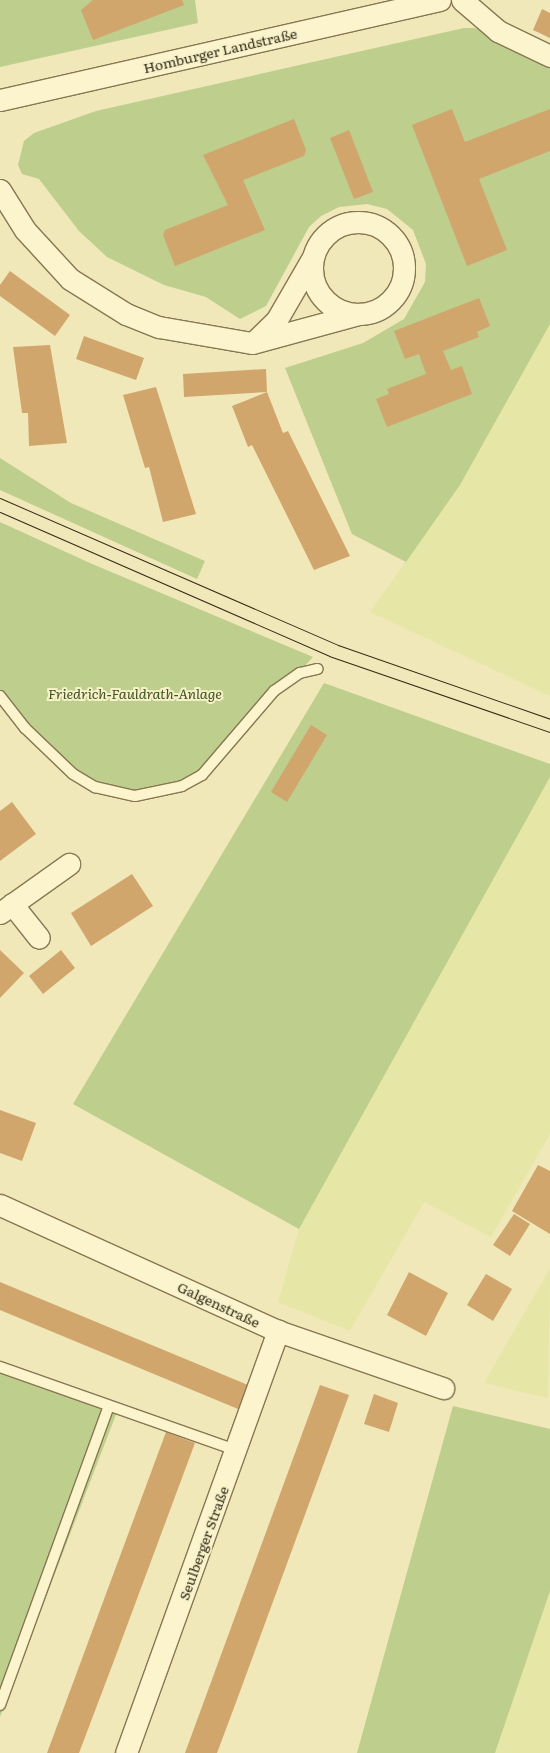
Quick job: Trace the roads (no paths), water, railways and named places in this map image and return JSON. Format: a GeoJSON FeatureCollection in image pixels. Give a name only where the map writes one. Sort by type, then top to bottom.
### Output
{"type":"FeatureCollection","features":[{"type":"Feature","properties":{"kind":"street","name":"Homburger Landstraße"},"geometry":{"type":"LineString","coordinates":[[0,100],[440,0]]}},
{"type":"Feature","properties":{"kind":"street"},"geometry":{"type":"LineString","coordinates":[[462,0],[498,31],[550,56]]}},
{"type":"Feature","properties":{"kind":"street"},"geometry":{"type":"LineString","coordinates":[[0,190],[45,256],[96,297],[159,327],[225,342],[252,343],[376,311],[400,288],[402,255],[394,240],[382,229],[349,223],[321,241],[276,321],[252,343]]}},
{"type":"Feature","properties":{"kind":"street"},"geometry":{"type":"LineString","coordinates":[[314,256],[317,290],[342,312],[359,314]]}},
{"type":"Feature","properties":{"kind":"street"},"geometry":{"type":"LineString","coordinates":[[39,938],[6,909],[69,864]]}},
{"type":"Feature","properties":{"kind":"street","name":"Galgenstraße"},"geometry":{"type":"LineString","coordinates":[[0,1205],[278,1332],[444,1388]]}},
{"type":"Feature","properties":{"kind":"street","name":"Seulberger Straße"},"geometry":{"type":"LineString","coordinates":[[126,1753],[278,1332]]}},
{"type":"Feature","properties":{"kind":"lane"},"geometry":{"type":"LineString","coordinates":[[0,696],[73,774],[95,787],[135,796],[182,786],[202,775],[274,691],[300,673],[318,669]]}},
{"type":"Feature","properties":{"kind":"lane"},"geometry":{"type":"LineString","coordinates":[[0,1366],[236,1450]]}},
{"type":"Feature","properties":{"kind":"lane"},"geometry":{"type":"LineString","coordinates":[[0,1706],[109,1406]]}},
{"type":"Feature","properties":{"kind":"tram line"},"geometry":{"type":"LineString","coordinates":[[0,498],[338,645],[550,719]]}},
{"type":"Feature","properties":{"kind":"tram line"},"geometry":{"type":"LineString","coordinates":[[0,512],[329,656],[550,732]]}},
{"type":"Feature","properties":{"kind":"park label","name":"Friedrich-Fauldrath-Anlage"},"geometry":{"type":"Point","coordinates":[135,693]}}]}
